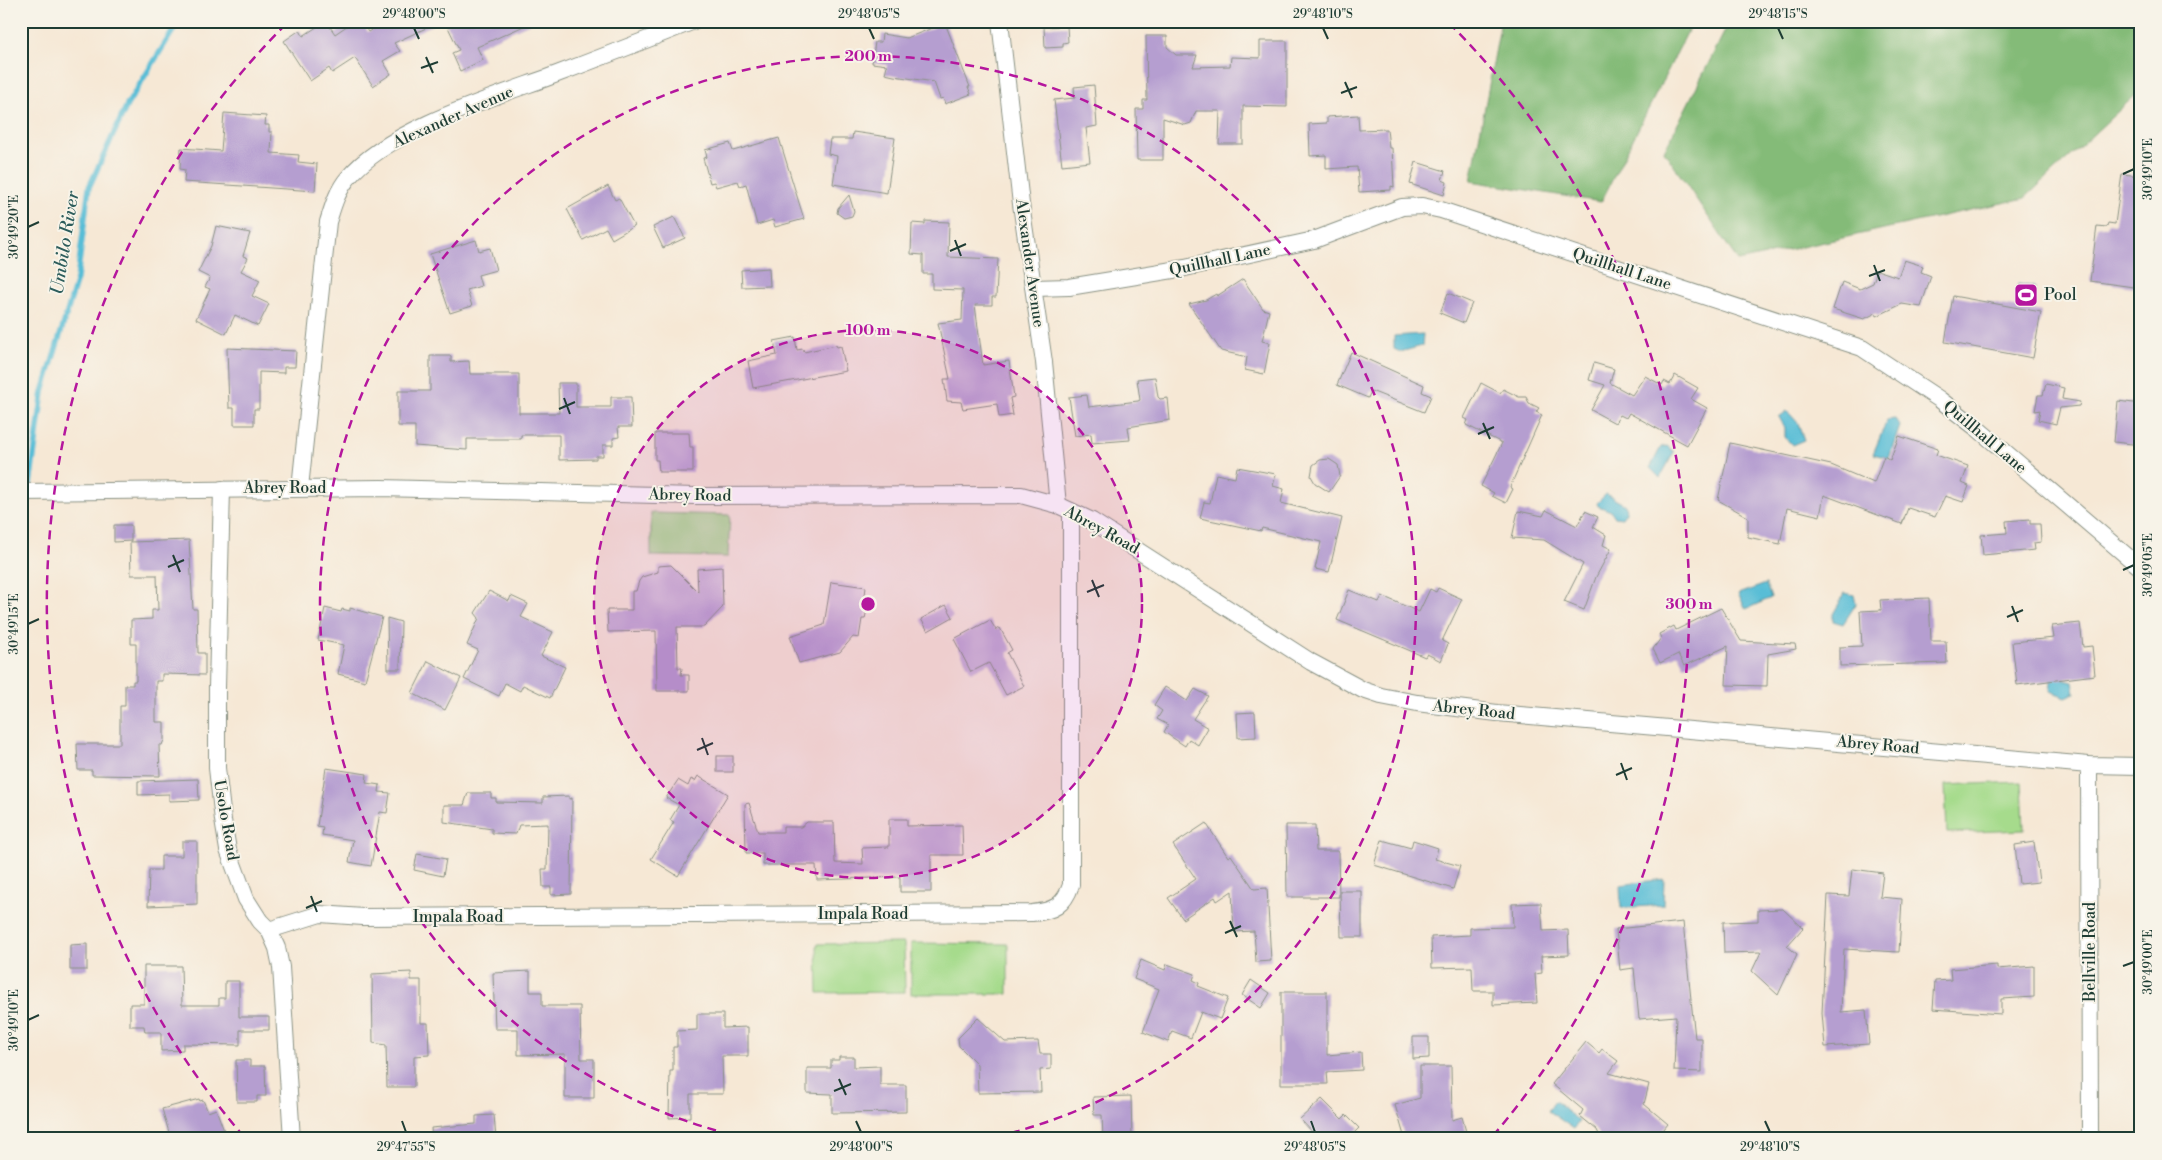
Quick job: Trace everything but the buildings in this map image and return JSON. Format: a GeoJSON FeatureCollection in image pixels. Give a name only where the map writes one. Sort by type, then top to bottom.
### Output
{"type":"FeatureCollection","features":[{"type":"Feature","properties":{"kind":"street","name":"Alexander Avenue"},"geometry":{"type":"LineString","coordinates":[[300,488],[328,222],[337,193],[349,177],[372,156],[402,136],[486,100],[694,21]]}},
{"type":"Feature","properties":{"kind":"street","name":"Alexander Avenue"},"geometry":{"type":"LineString","coordinates":[[1000,21],[1021,204],[1064,508]]}},
{"type":"Feature","properties":{"kind":"street","name":"Quillhall Lane"},"geometry":{"type":"LineString","coordinates":[[1034,288],[1077,286],[1185,268],[1314,240],[1402,207],[1422,206],[1441,210],[1862,348],[1939,399],[1978,429],[2141,568]]}},
{"type":"Feature","properties":{"kind":"street","name":"Abrey Road"},"geometry":{"type":"LineString","coordinates":[[21,492],[77,493],[300,488],[530,490],[695,496],[1021,495],[1064,508],[1114,534],[1332,674],[1381,696],[1417,703],[1497,713],[2089,765],[2141,766]]}},
{"type":"Feature","properties":{"kind":"street","name":"Usolo Road"},"geometry":{"type":"LineString","coordinates":[[222,489],[217,768],[228,850],[246,899],[269,930],[277,948],[281,967],[292,1139]]}},
{"type":"Feature","properties":{"kind":"street","name":"Impala Road"},"geometry":{"type":"LineString","coordinates":[[269,930],[320,914],[363,917],[1032,913],[1051,911],[1062,904],[1071,885],[1064,508]]}},
{"type":"Feature","properties":{"kind":"street","name":"Bellville Road"},"geometry":{"type":"LineString","coordinates":[[2089,765],[2090,1139]]}},
{"type":"Feature","properties":{"kind":"green space"},"geometry":{"type":"Polygon","coordinates":[[[1501,21],[1693,21],[1601,202],[1471,181],[1501,21]]]}},
{"type":"Feature","properties":{"kind":"green space"},"geometry":{"type":"Polygon","coordinates":[[[1730,21],[2141,21],[2141,90],[2025,198],[1738,261],[1664,151],[1730,21]]]}},
{"type":"Feature","properties":{"kind":"green space"},"geometry":{"type":"Polygon","coordinates":[[[651,513],[730,515],[728,557],[651,556],[651,513]]]}},
{"type":"Feature","properties":{"kind":"green space"},"geometry":{"type":"Polygon","coordinates":[[[2022,782],[2024,830],[1947,833],[1945,785],[2022,782]]]}},
{"type":"Feature","properties":{"kind":"green space"},"geometry":{"type":"Polygon","coordinates":[[[904,943],[905,992],[818,993],[817,944],[904,943]]]}},
{"type":"Feature","properties":{"kind":"green space"},"geometry":{"type":"Polygon","coordinates":[[[911,943],[1008,944],[1008,994],[911,994],[911,943]]]}},
{"type":"Feature","properties":{"kind":"water","name":"Pool"},"geometry":{"type":"Polygon","coordinates":[[[2018,284],[2035,287],[2033,305],[2016,303],[2018,284]]]}},
{"type":"Feature","properties":{"kind":"water"},"geometry":{"type":"Polygon","coordinates":[[[1423,334],[1422,346],[1400,352],[1394,349],[1394,336],[1423,334]]]}},
{"type":"Feature","properties":{"kind":"water"},"geometry":{"type":"Polygon","coordinates":[[[1787,411],[1798,423],[1804,440],[1792,445],[1785,437],[1785,428],[1779,417],[1787,411]]]}},
{"type":"Feature","properties":{"kind":"water"},"geometry":{"type":"Polygon","coordinates":[[[1895,419],[1900,426],[1889,458],[1873,454],[1887,420],[1895,419]]]}},
{"type":"Feature","properties":{"kind":"water"},"geometry":{"type":"Polygon","coordinates":[[[1667,446],[1674,452],[1660,478],[1650,468],[1661,447],[1667,446]]]}},
{"type":"Feature","properties":{"kind":"water"},"geometry":{"type":"Polygon","coordinates":[[[1606,494],[1625,505],[1626,512],[1622,518],[1615,517],[1611,511],[1598,506],[1597,503],[1606,494]]]}},
{"type":"Feature","properties":{"kind":"water"},"geometry":{"type":"Polygon","coordinates":[[[1766,584],[1771,598],[1746,609],[1738,594],[1766,584]]]}},
{"type":"Feature","properties":{"kind":"water"},"geometry":{"type":"Polygon","coordinates":[[[1845,593],[1854,595],[1856,604],[1843,624],[1833,621],[1833,614],[1845,593]]]}},
{"type":"Feature","properties":{"kind":"water"},"geometry":{"type":"Polygon","coordinates":[[[2052,672],[2065,680],[2073,682],[2075,693],[2066,697],[2050,691],[2052,672]]]}},
{"type":"Feature","properties":{"kind":"water"},"geometry":{"type":"Polygon","coordinates":[[[1664,879],[1663,905],[1621,908],[1620,885],[1664,879]]]}},
{"type":"Feature","properties":{"kind":"water"},"geometry":{"type":"Polygon","coordinates":[[[1555,1101],[1579,1121],[1574,1129],[1548,1111],[1555,1101]]]}},
{"type":"Feature","properties":{"kind":"waterway","name":"Umbilo River"},"geometry":{"type":"LineString","coordinates":[[21,548],[43,392],[77,279],[89,187],[127,105],[179,21]]}},
{"type":"Feature","properties":{"kind":"place","name":"Pool"},"geometry":{"type":"Point","coordinates":[2026,295]}}]}
